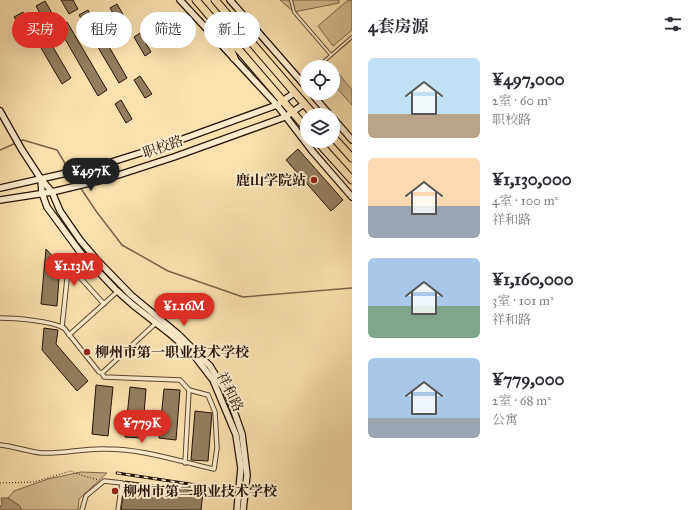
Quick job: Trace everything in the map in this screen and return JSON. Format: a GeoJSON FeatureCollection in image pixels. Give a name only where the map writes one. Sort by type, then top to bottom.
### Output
{"type":"FeatureCollection","features":[{"type":"Feature","properties":{"kind":"highway"},"geometry":{"type":"LineString","coordinates":[[196,0],[206,12]]}},
{"type":"Feature","properties":{"kind":"highway"},"geometry":{"type":"LineString","coordinates":[[215,0],[308,108]]}},
{"type":"Feature","properties":{"kind":"highway"},"geometry":{"type":"LineString","coordinates":[[230,48],[234,58]]}},
{"type":"Feature","properties":{"kind":"highway"},"geometry":{"type":"LineString","coordinates":[[236,48],[280,103],[293,113],[300,121]]}},
{"type":"Feature","properties":{"kind":"highway"},"geometry":{"type":"LineString","coordinates":[[340,145],[352,158]]}},
{"type":"Feature","properties":{"kind":"highway"},"geometry":{"type":"LineString","coordinates":[[323,148],[352,180]]}},
{"type":"Feature","properties":{"kind":"main road"},"geometry":{"type":"LineString","coordinates":[[180,0],[234,58],[280,103],[285,117],[352,197]]}},
{"type":"Feature","properties":{"kind":"main road"},"geometry":{"type":"LineString","coordinates":[[230,0],[300,80]]}},
{"type":"Feature","properties":{"kind":"main road","name":"职校路"},"geometry":{"type":"LineString","coordinates":[[0,188],[102,165],[169,144],[280,103],[294,93]]}},
{"type":"Feature","properties":{"kind":"main road"},"geometry":{"type":"LineString","coordinates":[[317,100],[324,108]]}},
{"type":"Feature","properties":{"kind":"main road","name":"职校路"},"geometry":{"type":"LineString","coordinates":[[0,200],[52,192],[106,179],[174,157],[285,117],[293,113],[304,104]]}},
{"type":"Feature","properties":{"kind":"main road"},"geometry":{"type":"LineString","coordinates":[[0,111],[22,150],[41,179]]}},
{"type":"Feature","properties":{"kind":"main road"},"geometry":{"type":"LineString","coordinates":[[340,126],[352,140]]}},
{"type":"Feature","properties":{"kind":"main road","name":"祥和路"},"geometry":{"type":"LineString","coordinates":[[41,179],[52,192],[60,210],[80,240],[97,260],[131,295],[178,334],[210,366],[229,397],[242,434],[248,475],[243,510]]}},
{"type":"Feature","properties":{"kind":"main road","name":"祥和路"},"geometry":{"type":"LineString","coordinates":[[41,179],[42,193],[47,207],[80,252],[118,291],[193,354],[213,380],[236,435],[241,468],[237,510]]}},
{"type":"Feature","properties":{"kind":"street"},"geometry":{"type":"LineString","coordinates":[[62,327],[67,279],[68,275],[71,273],[76,273],[104,304]]}},
{"type":"Feature","properties":{"kind":"street"},"geometry":{"type":"LineString","coordinates":[[69,335],[118,291]]}},
{"type":"Feature","properties":{"kind":"street"},"geometry":{"type":"LineString","coordinates":[[0,318],[43,323],[62,327],[104,376],[180,380],[189,390],[208,395],[215,412],[217,448],[214,470],[150,453],[106,449],[78,450],[63,453],[40,453],[0,445]]}},
{"type":"Feature","properties":{"kind":"street"},"geometry":{"type":"LineString","coordinates":[[102,373],[156,323]]}},
{"type":"Feature","properties":{"kind":"street"},"geometry":{"type":"LineString","coordinates":[[185,463],[189,390]]}},
{"type":"Feature","properties":{"kind":"street"},"geometry":{"type":"LineString","coordinates":[[82,510],[86,496],[104,480],[122,483],[118,510]]}},
{"type":"Feature","properties":{"kind":"lane"},"geometry":{"type":"LineString","coordinates":[[291,0],[294,12],[331,55]]}},
{"type":"Feature","properties":{"kind":"lane"},"geometry":{"type":"LineString","coordinates":[[325,60],[352,37]]}},
{"type":"Feature","properties":{"kind":"path"},"geometry":{"type":"LineString","coordinates":[[0,483],[34,482],[71,471],[84,476],[104,480]]}},
{"type":"Feature","properties":{"kind":"shaded area"},"geometry":{"type":"Polygon","coordinates":[[[280,0],[339,0],[339,3],[294,12],[280,0]]]}},
{"type":"Feature","properties":{"kind":"shaded area"},"geometry":{"type":"Polygon","coordinates":[[[348,0],[352,1],[352,30],[333,46],[318,26],[348,0]]]}},
{"type":"Feature","properties":{"kind":"shaded area"},"geometry":{"type":"Polygon","coordinates":[[[340,75],[352,90],[352,105],[340,92],[340,75]]]}},
{"type":"Feature","properties":{"kind":"shaded area"},"geometry":{"type":"Polygon","coordinates":[[[81,472],[107,473],[79,499],[78,510],[21,510],[20,506],[8,498],[14,491],[48,479],[81,472]]]}},
{"type":"Feature","properties":{"kind":"shaded area"},"geometry":{"type":"Polygon","coordinates":[[[1,498],[8,498],[20,506],[21,510],[0,510],[0,506],[2,505],[1,498]]]}},
{"type":"Feature","properties":{"kind":"building"},"geometry":{"type":"Polygon","coordinates":[[[61,0],[73,0],[78,9],[69,14],[61,0]]]}},
{"type":"Feature","properties":{"kind":"building"},"geometry":{"type":"Polygon","coordinates":[[[45,1],[51,12],[39,12],[36,6],[45,1]]]}},
{"type":"Feature","properties":{"kind":"building"},"geometry":{"type":"Polygon","coordinates":[[[117,4],[122,12],[112,12],[110,8],[117,4]]]}},
{"type":"Feature","properties":{"kind":"building"},"geometry":{"type":"Polygon","coordinates":[[[68,24],[76,37],[76,48],[82,48],[107,90],[98,96],[68,44],[68,24]]]}},
{"type":"Feature","properties":{"kind":"building"},"geometry":{"type":"Polygon","coordinates":[[[140,33],[140,47],[134,37],[140,33]]]}},
{"type":"Feature","properties":{"kind":"building"},"geometry":{"type":"Polygon","coordinates":[[[41,48],[54,48],[71,78],[62,84],[41,48]]]}},
{"type":"Feature","properties":{"kind":"building"},"geometry":{"type":"Polygon","coordinates":[[[98,48],[110,48],[127,78],[119,83],[98,48]]]}},
{"type":"Feature","properties":{"kind":"building"},"geometry":{"type":"Polygon","coordinates":[[[140,48],[149,48],[151,52],[145,56],[140,48]]]}},
{"type":"Feature","properties":{"kind":"building"},"geometry":{"type":"Polygon","coordinates":[[[140,76],[152,94],[145,98],[134,80],[140,76]]]}},
{"type":"Feature","properties":{"kind":"building"},"geometry":{"type":"Polygon","coordinates":[[[121,100],[132,119],[126,123],[115,104],[121,100]]]}},
{"type":"Feature","properties":{"kind":"building","name":"鹿山学院站"},"geometry":{"type":"Polygon","coordinates":[[[298,149],[343,200],[331,211],[286,160],[298,149]]]}},
{"type":"Feature","properties":{"kind":"building"},"geometry":{"type":"Polygon","coordinates":[[[46,249],[60,264],[57,306],[41,304],[46,249]]]}},
{"type":"Feature","properties":{"kind":"building"},"geometry":{"type":"Polygon","coordinates":[[[44,328],[58,330],[56,344],[88,381],[77,391],[42,350],[44,328]]]}},
{"type":"Feature","properties":{"kind":"building"},"geometry":{"type":"Polygon","coordinates":[[[96,385],[113,387],[108,436],[92,434],[96,385]]]}},
{"type":"Feature","properties":{"kind":"building"},"geometry":{"type":"Polygon","coordinates":[[[130,387],[146,389],[142,438],[125,437],[130,387]]]}},
{"type":"Feature","properties":{"kind":"building"},"geometry":{"type":"Polygon","coordinates":[[[164,389],[180,390],[176,440],[159,438],[164,389]]]}},
{"type":"Feature","properties":{"kind":"building"},"geometry":{"type":"Polygon","coordinates":[[[195,411],[212,413],[208,461],[191,460],[195,411]]]}},
{"type":"Feature","properties":{"kind":"building"},"geometry":{"type":"Polygon","coordinates":[[[125,481],[203,492],[201,510],[121,510],[125,481]]]}},
{"type":"Feature","properties":{"kind":"waterway"},"geometry":{"type":"LineString","coordinates":[[20,141],[23,140],[57,150],[69,170]]}},
{"type":"Feature","properties":{"kind":"waterway"},"geometry":{"type":"LineString","coordinates":[[0,150],[16,143]]}},
{"type":"Feature","properties":{"kind":"waterway"},"geometry":{"type":"LineString","coordinates":[[71,173],[78,184]]}},
{"type":"Feature","properties":{"kind":"waterway"},"geometry":{"type":"LineString","coordinates":[[80,187],[122,245],[168,271],[243,297],[352,288]]}},
{"type":"Feature","properties":{"kind":"railway"},"geometry":{"type":"LineString","coordinates":[[117,473],[203,486]]}},
{"type":"Feature","properties":{"kind":"place","name":"鹿山学院站"},"geometry":{"type":"Point","coordinates":[314,180]}},
{"type":"Feature","properties":{"kind":"place","name":"柳州市第一职业技术学校"},"geometry":{"type":"Point","coordinates":[87,352]}},
{"type":"Feature","properties":{"kind":"place","name":"柳州市第二职业技术学校"},"geometry":{"type":"Point","coordinates":[115,491]}}]}
